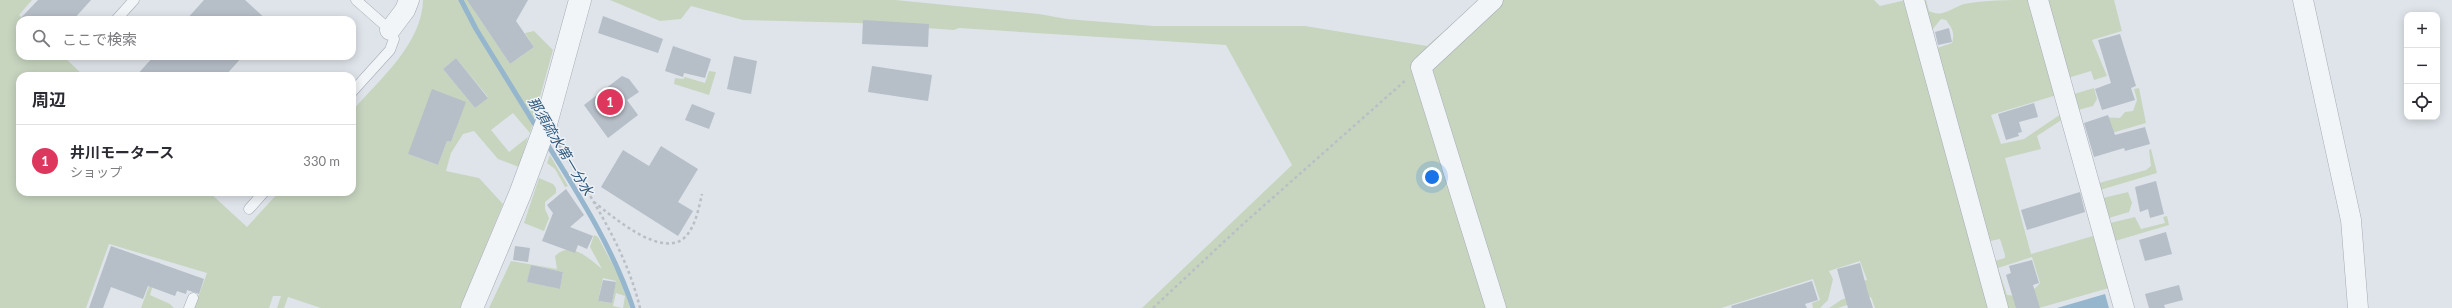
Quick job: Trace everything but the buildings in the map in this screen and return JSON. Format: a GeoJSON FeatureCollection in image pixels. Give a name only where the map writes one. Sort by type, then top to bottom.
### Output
{"type":"FeatureCollection","features":[{"type":"Feature","properties":{"kind":"street"},"geometry":{"type":"LineString","coordinates":[[390,30],[405,10],[409,0]]}},
{"type":"Feature","properties":{"kind":"street"},"geometry":{"type":"LineString","coordinates":[[472,308],[520,194],[546,124],[580,0]]}},
{"type":"Feature","properties":{"kind":"street"},"geometry":{"type":"LineString","coordinates":[[1493,0],[1421,67],[1496,308]]}},
{"type":"Feature","properties":{"kind":"street"},"geometry":{"type":"LineString","coordinates":[[1914,0],[1998,308]]}},
{"type":"Feature","properties":{"kind":"street"},"geometry":{"type":"LineString","coordinates":[[2038,0],[2124,308]]}},
{"type":"Feature","properties":{"kind":"street"},"geometry":{"type":"LineString","coordinates":[[2303,0],[2351,220],[2358,308]]}},
{"type":"Feature","properties":{"kind":"lane"},"geometry":{"type":"LineString","coordinates":[[120,16],[134,0]]}},
{"type":"Feature","properties":{"kind":"lane"},"geometry":{"type":"LineString","coordinates":[[356,0],[390,30],[394,39],[390,50],[356,88]]}},
{"type":"Feature","properties":{"kind":"lane"},"geometry":{"type":"LineString","coordinates":[[248,209],[260,196]]}},
{"type":"Feature","properties":{"kind":"lane"},"geometry":{"type":"LineString","coordinates":[[190,308],[193,298]]}},
{"type":"Feature","properties":{"kind":"path"},"geometry":{"type":"LineString","coordinates":[[1153,308],[1242,225],[1421,67]]}},
{"type":"Feature","properties":{"kind":"path"},"geometry":{"type":"LineString","coordinates":[[546,124],[592,200],[628,270],[635,284],[640,308]]}},
{"type":"Feature","properties":{"kind":"path"},"geometry":{"type":"LineString","coordinates":[[592,200],[628,228],[647,238],[671,245],[680,242],[688,235],[697,216],[702,194]]}},
{"type":"Feature","properties":{"kind":"green space"},"geometry":{"type":"Polygon","coordinates":[[[0,0],[32,0],[19,15],[20,16],[16,16],[16,60],[67,60],[80,72],[16,72],[16,196],[213,196],[247,227],[275,196],[356,196],[356,107],[386,74],[407,46],[415,32],[421,16],[423,0],[479,0],[475,12],[510,64],[534,47],[525,33],[534,31],[553,50],[530,133],[513,113],[491,130],[509,152],[528,137],[519,167],[498,159],[474,131],[463,134],[451,153],[446,171],[479,178],[503,204],[460,308],[321,308],[288,297],[284,308],[277,308],[281,296],[273,296],[269,308],[194,308],[207,273],[109,244],[86,308],[0,308],[0,0]],[[456,58],[443,69],[475,108],[488,97],[456,58]],[[456,129],[408,154],[438,165],[447,141],[451,142],[456,129]]]}},
{"type":"Feature","properties":{"kind":"green space"},"geometry":{"type":"Polygon","coordinates":[[[610,0],[895,0],[1039,14],[1067,19],[1154,26],[1305,26],[1427,46],[1480,0],[1874,0],[1880,6],[1906,0],[1926,0],[1929,11],[1934,13],[1943,13],[1964,4],[1997,0],[2030,0],[2057,95],[1991,115],[2001,144],[2024,139],[2061,114],[2063,119],[2037,136],[2041,149],[2005,158],[2031,254],[2093,236],[2109,288],[2039,308],[2005,308],[1991,262],[2005,258],[2000,239],[1985,242],[1994,308],[1875,308],[1871,297],[1838,308],[1829,308],[1841,300],[1856,294],[1843,287],[1867,280],[1860,261],[1829,271],[1833,279],[1828,300],[1820,308],[1813,308],[1812,303],[1820,300],[1813,279],[1721,308],[1142,308],[1292,165],[1226,45],[959,28],[954,30],[858,23],[743,20],[691,6],[681,19],[660,21],[610,0]],[[1941,19],[1932,30],[1934,46],[1937,48],[1952,43],[1953,39],[1953,33],[1950,26],[1946,20],[1941,19]],[[2032,257],[1998,268],[2007,295],[2025,294],[2040,283],[2032,257]]]}},
{"type":"Feature","properties":{"kind":"green space"},"geometry":{"type":"Polygon","coordinates":[[[2047,0],[2114,0],[2122,31],[2092,40],[2107,76],[2094,80],[2091,71],[2068,78],[2047,0]]]}},
{"type":"Feature","properties":{"kind":"green space"},"geometry":{"type":"Polygon","coordinates":[[[709,71],[716,72],[709,95],[674,84],[675,78],[683,79],[685,77],[705,83],[709,71]]]}},
{"type":"Feature","properties":{"kind":"green space"},"geometry":{"type":"Polygon","coordinates":[[[2094,88],[2097,99],[2093,106],[2078,110],[2074,94],[2094,88]]]}},
{"type":"Feature","properties":{"kind":"green space"},"geometry":{"type":"Polygon","coordinates":[[[2139,88],[2146,123],[2105,135],[2101,117],[2120,118],[2125,112],[2133,111],[2137,100],[2134,89],[2139,88]]]}},
{"type":"Feature","properties":{"kind":"green space"},"geometry":{"type":"Polygon","coordinates":[[[2151,149],[2157,173],[2100,190],[2099,183],[2146,170],[2151,166],[2149,150],[2151,149]]]}},
{"type":"Feature","properties":{"kind":"green space"},"geometry":{"type":"Polygon","coordinates":[[[550,155],[568,186],[565,187],[555,169],[547,163],[550,155]]]}},
{"type":"Feature","properties":{"kind":"green space"},"geometry":{"type":"Polygon","coordinates":[[[539,178],[553,184],[556,188],[556,193],[545,202],[545,209],[549,218],[544,231],[524,223],[539,178]]]}},
{"type":"Feature","properties":{"kind":"green space"},"geometry":{"type":"Polygon","coordinates":[[[2128,192],[2132,203],[2129,212],[2109,218],[2103,198],[2128,192]]]}},
{"type":"Feature","properties":{"kind":"green space"},"geometry":{"type":"Polygon","coordinates":[[[2167,216],[2169,225],[2115,241],[2110,223],[2135,217],[2141,229],[2165,223],[2163,217],[2167,216]]]}},
{"type":"Feature","properties":{"kind":"green space"},"geometry":{"type":"Polygon","coordinates":[[[594,235],[598,237],[621,280],[630,308],[623,308],[625,296],[616,293],[613,306],[622,308],[489,308],[511,261],[557,269],[555,256],[567,250],[573,250],[579,252],[602,269],[590,247],[594,235]],[[531,265],[528,282],[560,289],[563,272],[531,265]],[[603,278],[598,301],[612,303],[616,281],[603,278]]]}},
{"type":"Feature","properties":{"kind":"green space"},"geometry":{"type":"Polygon","coordinates":[[[158,262],[160,263],[150,295],[170,304],[174,308],[141,308],[158,262]]]}},
{"type":"Feature","properties":{"kind":"water"},"geometry":{"type":"Polygon","coordinates":[[[2105,294],[2109,308],[2057,308],[2105,294]]]}},
{"type":"Feature","properties":{"kind":"waterway","name":"那須疏水第一分水"},"geometry":{"type":"LineString","coordinates":[[461,0],[476,29],[537,128]]}},
{"type":"Feature","properties":{"kind":"waterway","name":"那須疏水第一分水"},"geometry":{"type":"LineString","coordinates":[[546,142],[594,222],[616,264],[633,308]]}},
{"type":"Feature","properties":{"kind":"place","name":"井川モータース"},"geometry":{"type":"Point","coordinates":[610,102]}}]}
